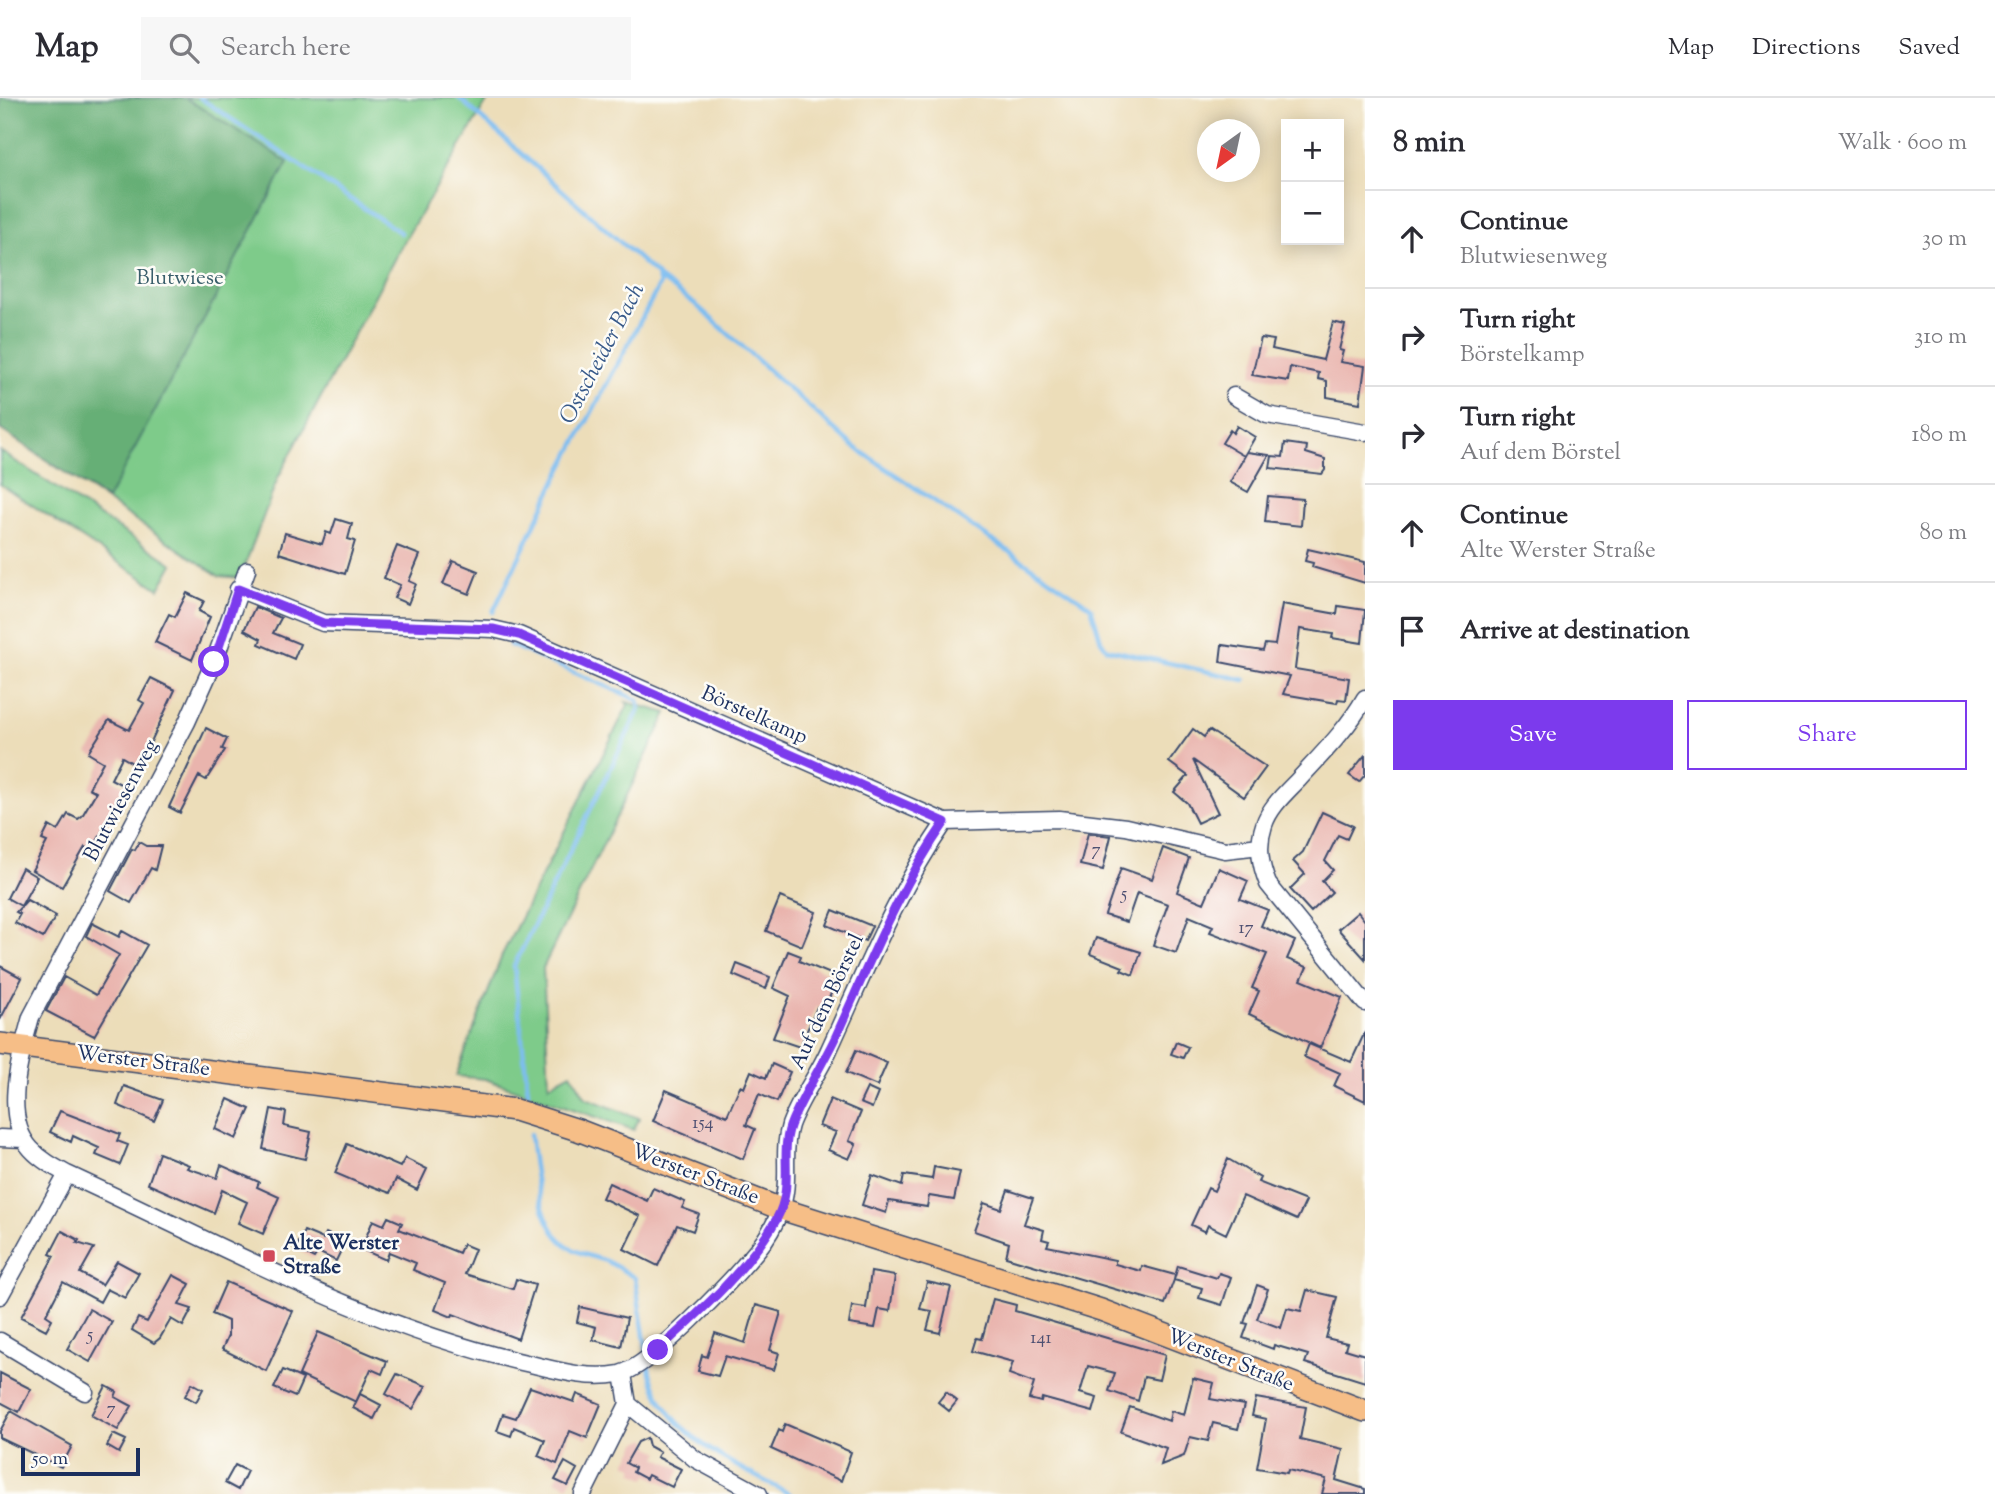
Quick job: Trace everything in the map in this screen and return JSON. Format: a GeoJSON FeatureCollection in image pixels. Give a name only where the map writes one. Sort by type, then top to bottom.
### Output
{"type":"FeatureCollection","features":[{"type":"Feature","properties":{"kind":"main road","name":"Werster Straße"},"geometry":{"type":"LineString","coordinates":[[0,1044],[516,1110],[578,1130],[781,1209],[1101,1310],[1365,1411]]}},
{"type":"Feature","properties":{"kind":"street"},"geometry":{"type":"LineString","coordinates":[[1234,396],[1267,415],[1365,432]]}},
{"type":"Feature","properties":{"kind":"street","name":"Blutwiesenweg"},"geometry":{"type":"LineString","coordinates":[[23,1047],[31,1017],[187,722],[214,662],[247,570]]}},
{"type":"Feature","properties":{"kind":"street","name":"Börstelkamp"},"geometry":{"type":"LineString","coordinates":[[238,589],[323,623],[493,629],[519,635],[945,822],[1059,819],[1126,827],[1225,849],[1260,846]]}},
{"type":"Feature","properties":{"kind":"street"},"geometry":{"type":"LineString","coordinates":[[1362,994],[1268,884],[1261,867],[1260,846],[1264,824],[1274,807],[1334,742],[1365,698]]}},
{"type":"Feature","properties":{"kind":"street","name":"Auf dem Börstel"},"geometry":{"type":"LineString","coordinates":[[781,1209],[788,1183],[787,1143],[791,1124],[821,1067],[912,872],[945,822]]}},
{"type":"Feature","properties":{"kind":"street"},"geometry":{"type":"LineString","coordinates":[[23,1047],[15,1108],[24,1139],[47,1163],[349,1306],[437,1339],[570,1373],[605,1376],[629,1371],[658,1350],[759,1248],[781,1209]]}},
{"type":"Feature","properties":{"kind":"street"},"geometry":{"type":"LineString","coordinates":[[0,1138],[24,1139]]}},
{"type":"Feature","properties":{"kind":"street"},"geometry":{"type":"LineString","coordinates":[[0,1296],[67,1174]]}},
{"type":"Feature","properties":{"kind":"street"},"geometry":{"type":"LineString","coordinates":[[0,1341],[85,1392]]}},
{"type":"Feature","properties":{"kind":"street"},"geometry":{"type":"LineString","coordinates":[[583,1494],[628,1404],[629,1371]]}},
{"type":"Feature","properties":{"kind":"street"},"geometry":{"type":"LineString","coordinates":[[628,1404],[695,1459],[760,1494]]}},
{"type":"Feature","properties":{"kind":"green space","name":"Blutwiese"},"geometry":{"type":"Polygon","coordinates":[[[0,98],[489,98],[399,250],[278,478],[240,578],[219,576],[0,429],[0,98]]]}},
{"type":"Feature","properties":{"kind":"green space"},"geometry":{"type":"Polygon","coordinates":[[[0,98],[185,98],[288,162],[107,500],[0,429],[0,98]]]}},
{"type":"Feature","properties":{"kind":"green space"},"geometry":{"type":"Polygon","coordinates":[[[0,451],[173,564],[159,589],[0,484],[0,451]]]}},
{"type":"Feature","properties":{"kind":"green space"},"geometry":{"type":"Polygon","coordinates":[[[626,702],[667,713],[543,968],[549,1085],[571,1073],[586,1098],[639,1118],[634,1130],[485,1079],[456,1076],[503,953],[628,705],[626,702]]]}},
{"type":"Feature","properties":{"kind":"building"},"geometry":{"type":"Polygon","coordinates":[[[1333,322],[1345,325],[1339,350],[1343,351],[1340,362],[1365,366],[1360,403],[1327,397],[1327,381],[1318,379],[1319,373],[1290,367],[1288,381],[1252,375],[1261,338],[1274,340],[1272,349],[1323,360],[1333,322]]]}},
{"type":"Feature","properties":{"kind":"building"},"geometry":{"type":"Polygon","coordinates":[[[1237,426],[1255,437],[1244,456],[1222,443],[1230,430],[1233,433],[1237,426]]]}},
{"type":"Feature","properties":{"kind":"building"},"geometry":{"type":"Polygon","coordinates":[[[1285,443],[1307,446],[1306,453],[1325,459],[1325,470],[1322,474],[1270,468],[1272,456],[1283,457],[1285,443]]]}},
{"type":"Feature","properties":{"kind":"building"},"geometry":{"type":"Polygon","coordinates":[[[1247,452],[1269,455],[1248,492],[1230,482],[1247,452]]]}},
{"type":"Feature","properties":{"kind":"building"},"geometry":{"type":"Polygon","coordinates":[[[1268,496],[1303,499],[1301,526],[1265,522],[1268,496]]]}},
{"type":"Feature","properties":{"kind":"building"},"geometry":{"type":"Polygon","coordinates":[[[336,519],[352,524],[348,539],[355,541],[345,574],[279,553],[285,533],[322,544],[326,532],[331,534],[336,519]]]}},
{"type":"Feature","properties":{"kind":"building"},"geometry":{"type":"Polygon","coordinates":[[[397,546],[420,555],[409,581],[416,584],[408,604],[394,598],[400,585],[384,578],[397,546]]]}},
{"type":"Feature","properties":{"kind":"building"},"geometry":{"type":"Polygon","coordinates":[[[1308,549],[1365,562],[1365,583],[1312,567],[1313,563],[1305,561],[1308,549]]]}},
{"type":"Feature","properties":{"kind":"building"},"geometry":{"type":"Polygon","coordinates":[[[453,561],[478,571],[469,594],[443,584],[453,561]]]}},
{"type":"Feature","properties":{"kind":"building"},"geometry":{"type":"Polygon","coordinates":[[[187,593],[204,601],[199,611],[210,617],[192,660],[155,642],[169,614],[175,617],[187,593]]]}},
{"type":"Feature","properties":{"kind":"building"},"geometry":{"type":"Polygon","coordinates":[[[1282,604],[1337,614],[1338,606],[1365,610],[1362,643],[1332,638],[1333,634],[1300,629],[1295,669],[1349,678],[1346,700],[1338,699],[1337,703],[1283,694],[1290,676],[1220,662],[1222,645],[1263,651],[1265,644],[1275,645],[1282,604]]]}},
{"type":"Feature","properties":{"kind":"building"},"geometry":{"type":"Polygon","coordinates":[[[255,607],[281,618],[273,633],[300,644],[294,659],[259,644],[261,639],[244,630],[255,607]]]}},
{"type":"Feature","properties":{"kind":"building"},"geometry":{"type":"Polygon","coordinates":[[[151,678],[175,690],[143,759],[136,765],[122,757],[111,779],[126,787],[92,851],[85,847],[62,887],[32,870],[47,842],[42,840],[49,826],[58,831],[68,814],[78,819],[82,816],[96,792],[89,788],[103,762],[88,753],[109,720],[129,730],[144,703],[139,700],[151,678]]]}},
{"type":"Feature","properties":{"kind":"building"},"geometry":{"type":"Polygon","coordinates":[[[206,728],[227,739],[222,749],[225,750],[206,780],[199,776],[180,813],[169,807],[206,728]]]}},
{"type":"Feature","properties":{"kind":"building"},"geometry":{"type":"Polygon","coordinates":[[[1193,729],[1204,737],[1209,730],[1266,767],[1244,797],[1193,760],[1218,813],[1197,823],[1187,803],[1174,792],[1188,776],[1169,762],[1193,729]]]}},
{"type":"Feature","properties":{"kind":"building"},"geometry":{"type":"Polygon","coordinates":[[[1365,755],[1365,775],[1359,782],[1349,775],[1365,755]]]}},
{"type":"Feature","properties":{"kind":"building"},"geometry":{"type":"Polygon","coordinates":[[[1322,812],[1353,826],[1347,839],[1338,835],[1325,861],[1333,870],[1322,881],[1332,892],[1311,912],[1290,889],[1305,874],[1293,861],[1303,852],[1322,812]]]}},
{"type":"Feature","properties":{"kind":"building"},"geometry":{"type":"Polygon","coordinates":[[[1088,833],[1111,836],[1103,870],[1080,865],[1088,833]]]}},
{"type":"Feature","properties":{"kind":"building"},"geometry":{"type":"Polygon","coordinates":[[[139,842],[146,846],[161,846],[155,870],[151,868],[131,903],[110,891],[132,849],[135,850],[139,842]]]}},
{"type":"Feature","properties":{"kind":"building"},"geometry":{"type":"Polygon","coordinates":[[[1163,848],[1189,858],[1177,892],[1204,903],[1219,868],[1248,881],[1240,899],[1268,910],[1261,926],[1295,941],[1287,959],[1307,967],[1301,980],[1342,997],[1320,1048],[1249,1014],[1259,991],[1252,988],[1267,954],[1210,932],[1213,926],[1189,916],[1176,953],[1153,945],[1168,904],[1137,893],[1127,922],[1105,915],[1121,868],[1152,879],[1163,848]]]}},
{"type":"Feature","properties":{"kind":"building"},"geometry":{"type":"Polygon","coordinates":[[[22,868],[37,877],[21,906],[7,898],[22,868]]]}},
{"type":"Feature","properties":{"kind":"building"},"geometry":{"type":"Polygon","coordinates":[[[780,897],[816,912],[802,946],[766,931],[780,897]]]}},
{"type":"Feature","properties":{"kind":"building"},"geometry":{"type":"Polygon","coordinates":[[[27,900],[56,916],[43,938],[15,923],[20,914],[16,912],[27,900]]]}},
{"type":"Feature","properties":{"kind":"building"},"geometry":{"type":"Polygon","coordinates":[[[833,910],[872,926],[865,941],[827,925],[833,910]]]}},
{"type":"Feature","properties":{"kind":"building"},"geometry":{"type":"Polygon","coordinates":[[[1358,912],[1365,921],[1365,959],[1338,929],[1358,912]]]}},
{"type":"Feature","properties":{"kind":"building"},"geometry":{"type":"Polygon","coordinates":[[[92,923],[119,937],[122,931],[147,945],[94,1036],[46,1011],[64,977],[96,995],[119,955],[86,936],[92,923]]]}},
{"type":"Feature","properties":{"kind":"building"},"geometry":{"type":"Polygon","coordinates":[[[1096,938],[1141,952],[1133,975],[1121,970],[1123,967],[1090,954],[1096,938]]]}},
{"type":"Feature","properties":{"kind":"building"},"geometry":{"type":"Polygon","coordinates":[[[788,951],[801,956],[799,961],[838,977],[824,1010],[817,1007],[800,1047],[773,1038],[790,996],[773,988],[788,951]]]}},
{"type":"Feature","properties":{"kind":"building"},"geometry":{"type":"Polygon","coordinates":[[[737,964],[770,977],[766,989],[733,975],[737,964]]]}},
{"type":"Feature","properties":{"kind":"building"},"geometry":{"type":"Polygon","coordinates":[[[0,966],[22,978],[0,1020],[0,966]]]}},
{"type":"Feature","properties":{"kind":"building"},"geometry":{"type":"Polygon","coordinates":[[[1365,1032],[1365,1101],[1334,1086],[1340,1073],[1304,1057],[1309,1044],[1351,1062],[1365,1032]]]}},
{"type":"Feature","properties":{"kind":"building"},"geometry":{"type":"Polygon","coordinates":[[[1176,1042],[1188,1047],[1183,1058],[1171,1054],[1176,1042]]]}},
{"type":"Feature","properties":{"kind":"building"},"geometry":{"type":"Polygon","coordinates":[[[856,1050],[887,1063],[877,1086],[846,1073],[856,1050]]]}},
{"type":"Feature","properties":{"kind":"building"},"geometry":{"type":"Polygon","coordinates":[[[772,1064],[790,1072],[777,1102],[759,1094],[746,1125],[755,1129],[743,1159],[653,1121],[666,1090],[727,1116],[740,1086],[744,1088],[751,1071],[766,1078],[772,1064]]]}},
{"type":"Feature","properties":{"kind":"building"},"geometry":{"type":"Polygon","coordinates":[[[124,1086],[163,1100],[154,1121],[117,1105],[124,1086]]]}},
{"type":"Feature","properties":{"kind":"building"},"geometry":{"type":"Polygon","coordinates":[[[867,1088],[878,1093],[872,1108],[860,1103],[867,1088]]]}},
{"type":"Feature","properties":{"kind":"building"},"geometry":{"type":"Polygon","coordinates":[[[228,1099],[250,1109],[236,1139],[215,1129],[228,1099]]]}},
{"type":"Feature","properties":{"kind":"building"},"geometry":{"type":"Polygon","coordinates":[[[830,1099],[861,1112],[849,1141],[856,1144],[849,1159],[828,1150],[836,1132],[819,1126],[830,1099]]]}},
{"type":"Feature","properties":{"kind":"building"},"geometry":{"type":"Polygon","coordinates":[[[271,1109],[286,1112],[284,1126],[311,1132],[305,1159],[263,1149],[271,1109]]]}},
{"type":"Feature","properties":{"kind":"building"},"geometry":{"type":"Polygon","coordinates":[[[60,1111],[120,1134],[117,1141],[128,1145],[120,1165],[96,1155],[99,1148],[73,1136],[71,1142],[50,1132],[60,1111]]]}},
{"type":"Feature","properties":{"kind":"building"},"geometry":{"type":"Polygon","coordinates":[[[347,1144],[400,1167],[405,1158],[427,1169],[417,1190],[396,1179],[390,1193],[369,1185],[368,1187],[335,1173],[347,1144]]]}},
{"type":"Feature","properties":{"kind":"building"},"geometry":{"type":"Polygon","coordinates":[[[159,1153],[189,1165],[187,1168],[217,1178],[221,1165],[259,1182],[257,1187],[279,1197],[263,1234],[238,1223],[247,1202],[222,1190],[214,1213],[148,1184],[159,1153]]]}},
{"type":"Feature","properties":{"kind":"building"},"geometry":{"type":"Polygon","coordinates":[[[1228,1159],[1260,1178],[1258,1182],[1306,1201],[1297,1220],[1243,1196],[1226,1234],[1208,1225],[1205,1232],[1191,1225],[1208,1188],[1214,1191],[1228,1159]]]}},
{"type":"Feature","properties":{"kind":"building"},"geometry":{"type":"Polygon","coordinates":[[[934,1167],[960,1172],[954,1200],[929,1196],[927,1207],[889,1201],[886,1213],[862,1205],[872,1175],[902,1186],[904,1175],[932,1179],[934,1167]]]}},
{"type":"Feature","properties":{"kind":"building"},"geometry":{"type":"Polygon","coordinates":[[[609,1183],[647,1201],[653,1188],[685,1202],[682,1208],[699,1214],[693,1231],[677,1225],[658,1266],[624,1249],[640,1216],[602,1198],[609,1183]]]}},
{"type":"Feature","properties":{"kind":"building"},"geometry":{"type":"Polygon","coordinates":[[[1008,1190],[1033,1198],[1024,1224],[1044,1230],[1042,1239],[1049,1241],[1047,1246],[1115,1260],[1115,1264],[1141,1271],[1142,1266],[1175,1275],[1165,1304],[1006,1257],[1009,1243],[974,1231],[984,1203],[1001,1209],[1008,1190]]]}},
{"type":"Feature","properties":{"kind":"building"},"geometry":{"type":"Polygon","coordinates":[[[388,1217],[402,1223],[399,1229],[459,1253],[463,1244],[475,1249],[465,1274],[513,1289],[516,1279],[535,1285],[518,1339],[453,1314],[452,1317],[435,1310],[445,1283],[413,1270],[416,1263],[389,1252],[386,1260],[361,1249],[373,1220],[384,1225],[388,1217]]]}},
{"type":"Feature","properties":{"kind":"building"},"geometry":{"type":"Polygon","coordinates":[[[62,1231],[79,1240],[77,1243],[94,1248],[80,1273],[102,1285],[117,1261],[139,1273],[125,1298],[107,1289],[100,1302],[63,1282],[46,1315],[52,1319],[46,1330],[21,1317],[54,1256],[50,1254],[62,1231]]]}},
{"type":"Feature","properties":{"kind":"building"},"geometry":{"type":"Polygon","coordinates":[[[304,1231],[323,1239],[326,1233],[345,1242],[336,1261],[318,1252],[314,1258],[296,1249],[304,1231]]]}},
{"type":"Feature","properties":{"kind":"building"},"geometry":{"type":"Polygon","coordinates":[[[1178,1266],[1217,1278],[1219,1273],[1231,1277],[1222,1305],[1199,1298],[1202,1288],[1174,1280],[1178,1266]]]}},
{"type":"Feature","properties":{"kind":"building"},"geometry":{"type":"Polygon","coordinates":[[[871,1272],[895,1276],[890,1311],[879,1309],[875,1328],[849,1324],[852,1306],[866,1308],[871,1272]]]}},
{"type":"Feature","properties":{"kind":"building"},"geometry":{"type":"Polygon","coordinates":[[[173,1275],[190,1284],[179,1305],[192,1309],[183,1326],[171,1319],[154,1343],[132,1330],[138,1318],[147,1322],[173,1275]]]}},
{"type":"Feature","properties":{"kind":"building"},"geometry":{"type":"Polygon","coordinates":[[[226,1282],[293,1311],[266,1371],[222,1349],[228,1336],[228,1321],[212,1314],[226,1282]]]}},
{"type":"Feature","properties":{"kind":"building"},"geometry":{"type":"Polygon","coordinates":[[[927,1282],[951,1287],[940,1333],[927,1330],[932,1311],[920,1309],[927,1282]]]}},
{"type":"Feature","properties":{"kind":"building"},"geometry":{"type":"Polygon","coordinates":[[[1257,1285],[1268,1289],[1257,1319],[1281,1328],[1287,1308],[1301,1311],[1307,1290],[1337,1297],[1326,1338],[1347,1343],[1345,1349],[1365,1355],[1365,1382],[1305,1363],[1308,1355],[1274,1345],[1273,1349],[1243,1338],[1248,1324],[1244,1323],[1257,1285]]]}},
{"type":"Feature","properties":{"kind":"building"},"geometry":{"type":"Polygon","coordinates":[[[993,1299],[1016,1305],[1015,1311],[1165,1355],[1159,1380],[1144,1377],[1138,1401],[1109,1391],[1115,1373],[1088,1366],[1080,1393],[1097,1398],[1093,1412],[1042,1398],[1041,1402],[1029,1399],[1034,1383],[1009,1374],[1013,1362],[973,1351],[977,1338],[982,1339],[993,1299]]]}},
{"type":"Feature","properties":{"kind":"building"},"geometry":{"type":"Polygon","coordinates":[[[756,1305],[781,1312],[770,1350],[779,1353],[774,1370],[725,1356],[718,1376],[698,1371],[702,1355],[707,1357],[715,1333],[745,1343],[756,1305]]]}},
{"type":"Feature","properties":{"kind":"building"},"geometry":{"type":"Polygon","coordinates":[[[580,1307],[627,1318],[621,1347],[593,1340],[596,1327],[577,1322],[580,1307]]]}},
{"type":"Feature","properties":{"kind":"building"},"geometry":{"type":"Polygon","coordinates":[[[89,1309],[112,1322],[90,1362],[67,1349],[89,1309]]]}},
{"type":"Feature","properties":{"kind":"building"},"geometry":{"type":"Polygon","coordinates":[[[318,1332],[387,1361],[382,1374],[371,1369],[356,1402],[299,1375],[318,1332]]]}},
{"type":"Feature","properties":{"kind":"building"},"geometry":{"type":"Polygon","coordinates":[[[283,1370],[303,1379],[295,1397],[274,1388],[283,1370]]]}},
{"type":"Feature","properties":{"kind":"building"},"geometry":{"type":"Polygon","coordinates":[[[0,1373],[31,1389],[19,1412],[0,1402],[0,1373]]]}},
{"type":"Feature","properties":{"kind":"building"},"geometry":{"type":"Polygon","coordinates":[[[397,1374],[426,1386],[413,1409],[386,1394],[397,1374]]]}},
{"type":"Feature","properties":{"kind":"building"},"geometry":{"type":"Polygon","coordinates":[[[1193,1378],[1214,1383],[1210,1399],[1244,1405],[1238,1429],[1213,1423],[1208,1441],[1190,1437],[1184,1456],[1161,1465],[1166,1448],[1121,1432],[1130,1407],[1169,1421],[1171,1411],[1184,1415],[1193,1378]]]}},
{"type":"Feature","properties":{"kind":"building"},"geometry":{"type":"Polygon","coordinates":[[[192,1383],[203,1389],[196,1402],[185,1396],[192,1383]]]}},
{"type":"Feature","properties":{"kind":"building"},"geometry":{"type":"Polygon","coordinates":[[[106,1386],[117,1392],[115,1397],[132,1406],[118,1430],[91,1415],[106,1386]]]}},
{"type":"Feature","properties":{"kind":"building"},"geometry":{"type":"Polygon","coordinates":[[[530,1387],[574,1402],[577,1394],[601,1404],[587,1438],[570,1431],[557,1464],[538,1456],[545,1440],[514,1427],[511,1436],[497,1431],[503,1414],[516,1418],[530,1387]]]}},
{"type":"Feature","properties":{"kind":"building"},"geometry":{"type":"Polygon","coordinates":[[[946,1392],[957,1401],[949,1411],[938,1402],[946,1392]]]}},
{"type":"Feature","properties":{"kind":"building"},"geometry":{"type":"Polygon","coordinates":[[[360,1394],[381,1405],[374,1419],[353,1408],[360,1394]]]}},
{"type":"Feature","properties":{"kind":"building"},"geometry":{"type":"Polygon","coordinates":[[[1256,1398],[1306,1407],[1300,1439],[1343,1449],[1336,1480],[1365,1489],[1365,1494],[1322,1494],[1326,1479],[1288,1470],[1287,1473],[1257,1468],[1266,1419],[1252,1416],[1256,1398]]]}},
{"type":"Feature","properties":{"kind":"building"},"geometry":{"type":"Polygon","coordinates":[[[11,1411],[72,1446],[61,1467],[0,1438],[0,1431],[11,1411]]]}},
{"type":"Feature","properties":{"kind":"building"},"geometry":{"type":"Polygon","coordinates":[[[785,1424],[851,1452],[841,1481],[771,1449],[779,1430],[782,1432],[785,1424]]]}},
{"type":"Feature","properties":{"kind":"building"},"geometry":{"type":"Polygon","coordinates":[[[113,1434],[126,1440],[119,1453],[107,1446],[113,1434]]]}},
{"type":"Feature","properties":{"kind":"building"},"geometry":{"type":"Polygon","coordinates":[[[647,1438],[649,1446],[660,1452],[657,1457],[681,1469],[672,1487],[648,1475],[646,1479],[633,1472],[635,1468],[626,1463],[638,1442],[647,1438]]]}},
{"type":"Feature","properties":{"kind":"building"},"geometry":{"type":"Polygon","coordinates":[[[565,1462],[577,1469],[568,1486],[555,1480],[565,1462]]]}},
{"type":"Feature","properties":{"kind":"building"},"geometry":{"type":"Polygon","coordinates":[[[235,1465],[247,1471],[238,1490],[225,1483],[235,1465]]]}},
{"type":"Feature","properties":{"kind":"waterway"},"geometry":{"type":"LineString","coordinates":[[200,98],[401,233]]}},
{"type":"Feature","properties":{"kind":"waterway","name":"Ostscheider Bach"},"geometry":{"type":"LineString","coordinates":[[459,98],[657,275],[660,284],[557,478],[493,612]]}},
{"type":"Feature","properties":{"kind":"waterway"},"geometry":{"type":"LineString","coordinates":[[659,278],[695,304],[853,446],[1091,607],[1101,641],[1107,649],[1245,680]]}},
{"type":"Feature","properties":{"kind":"waterway","name":"Ostscheider Bach"},"geometry":{"type":"LineString","coordinates":[[510,645],[638,700],[640,708],[514,966],[528,1092]]}},
{"type":"Feature","properties":{"kind":"waterway","name":"Ostscheider Bach"},"geometry":{"type":"LineString","coordinates":[[530,1134],[540,1197],[551,1227],[560,1239],[575,1250],[606,1261],[635,1278],[647,1354]]}},
{"type":"Feature","properties":{"kind":"waterway","name":"Ostscheider Bach"},"geometry":{"type":"LineString","coordinates":[[648,1362],[654,1387],[666,1408],[682,1427],[723,1458],[790,1494]]}},
{"type":"Feature","properties":{"kind":"place","name":"Alte Werster Straße"},"geometry":{"type":"Point","coordinates":[269,1256]}},
{"type":"Feature","properties":{"kind":"route"},"geometry":{"type":"LineString","coordinates":[[214,662],[238,589],[323,623],[493,629],[519,635],[945,822],[912,872],[821,1067],[791,1124],[787,1143],[788,1183],[776,1219],[759,1248],[658,1350]]}}]}
